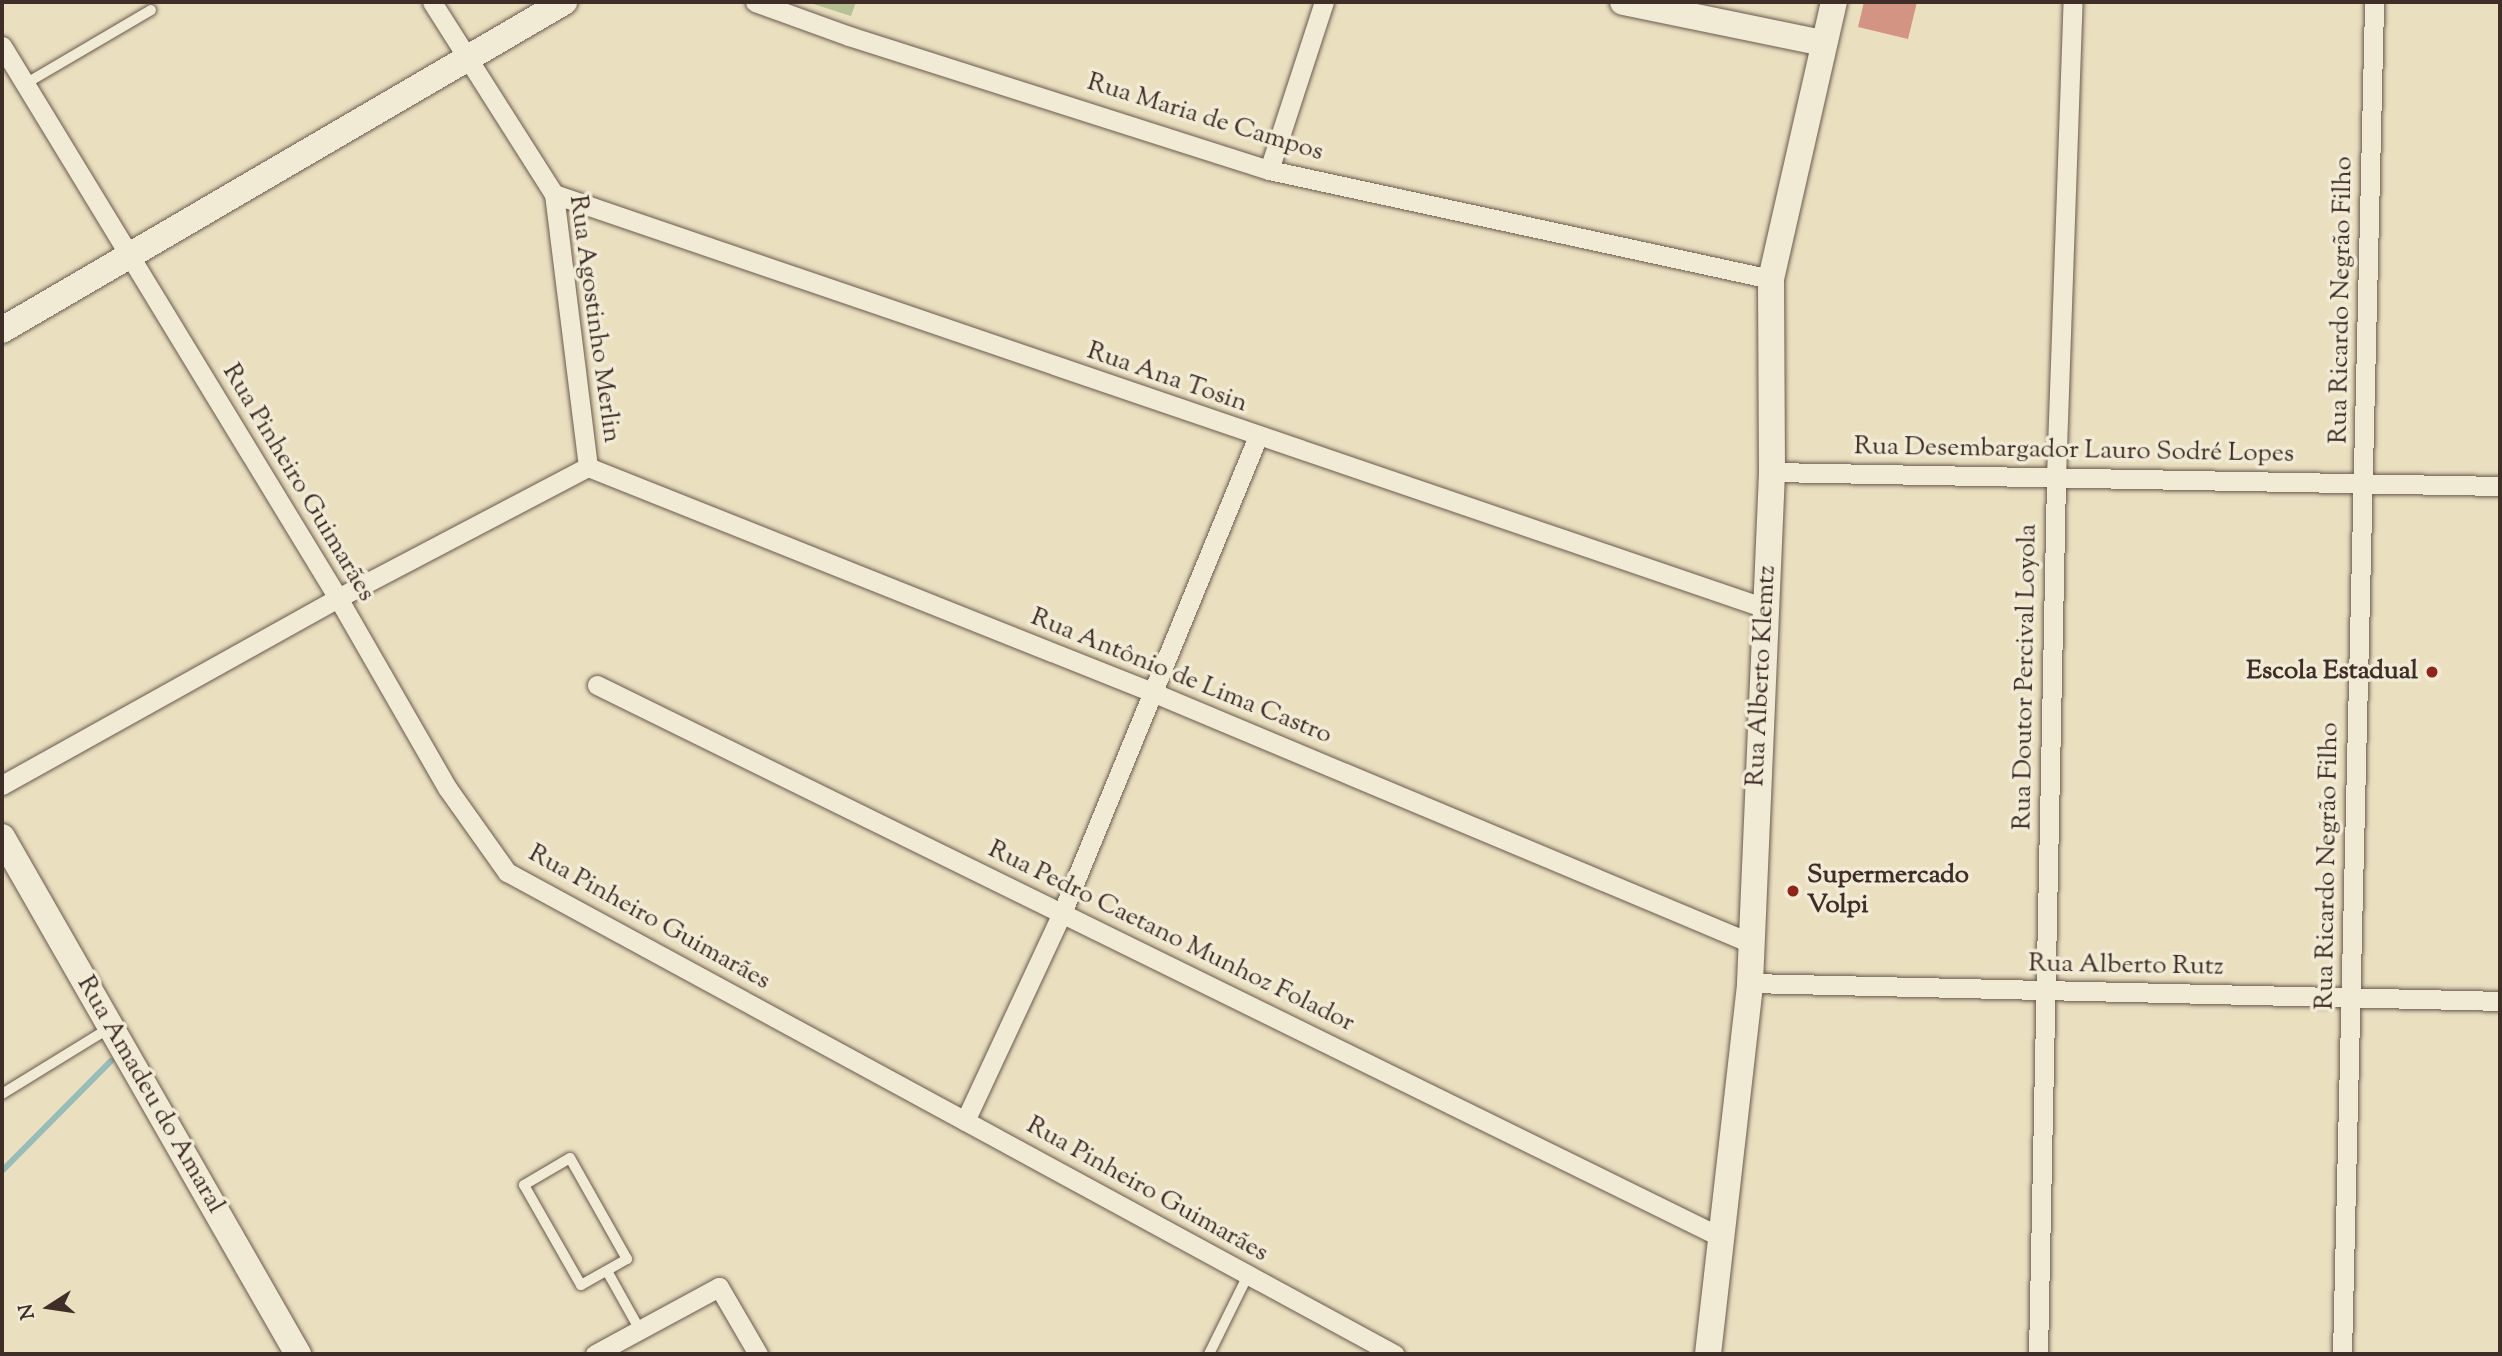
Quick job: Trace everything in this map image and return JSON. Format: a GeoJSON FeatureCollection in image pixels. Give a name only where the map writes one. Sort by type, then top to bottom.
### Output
{"type":"FeatureCollection","features":[{"type":"Feature","properties":{"kind":"street","name":"Rua Agostinho Merlin"},"geometry":{"type":"LineString","coordinates":[[432,2],[554,194],[588,467]]}},
{"type":"Feature","properties":{"kind":"street"},"geometry":{"type":"LineString","coordinates":[[2,331],[564,2]]}},
{"type":"Feature","properties":{"kind":"street","name":"Rua Maria de Campos"},"geometry":{"type":"LineString","coordinates":[[755,2],[849,36],[1269,170],[1771,279]]}},
{"type":"Feature","properties":{"kind":"street"},"geometry":{"type":"LineString","coordinates":[[1269,170],[1324,2]]}},
{"type":"Feature","properties":{"kind":"street"},"geometry":{"type":"LineString","coordinates":[[1623,2],[1823,43]]}},
{"type":"Feature","properties":{"kind":"street","name":"Rua Alberto Klemtz"},"geometry":{"type":"LineString","coordinates":[[1708,1354],[1750,983],[1772,472],[1771,279],[1834,2]]}},
{"type":"Feature","properties":{"kind":"street","name":"Rua Doutor Percival Loyola"},"geometry":{"type":"LineString","coordinates":[[2038,1354],[2056,477],[2073,2]]}},
{"type":"Feature","properties":{"kind":"street","name":"Rua Ricardo Negrão Filho"},"geometry":{"type":"LineString","coordinates":[[2342,1354],[2374,2]]}},
{"type":"Feature","properties":{"kind":"street","name":"Rua Pinheiro Guimarães"},"geometry":{"type":"LineString","coordinates":[[2,46],[338,598],[448,789],[507,872],[1394,1354]]}},
{"type":"Feature","properties":{"kind":"street","name":"Rua Ana Tosin"},"geometry":{"type":"LineString","coordinates":[[554,194],[1765,608]]}},
{"type":"Feature","properties":{"kind":"street"},"geometry":{"type":"LineString","coordinates":[[965,1121],[1062,913],[1258,436]]}},
{"type":"Feature","properties":{"kind":"street"},"geometry":{"type":"LineString","coordinates":[[2,785],[338,598],[588,467]]}},
{"type":"Feature","properties":{"kind":"street","name":"Rua Antônio de Lima Castro"},"geometry":{"type":"LineString","coordinates":[[588,467],[1152,692],[1751,943]]}},
{"type":"Feature","properties":{"kind":"street","name":"Rua Desembargador Lauro Sodré Lopes"},"geometry":{"type":"LineString","coordinates":[[1772,472],[2500,485]]}},
{"type":"Feature","properties":{"kind":"street","name":"Rua Pedro Caetano Munhoz Folador"},"geometry":{"type":"LineString","coordinates":[[597,685],[1721,1237]]}},
{"type":"Feature","properties":{"kind":"street","name":"Rua Amadeu do Amaral"},"geometry":{"type":"LineString","coordinates":[[2,836],[298,1354]]}},
{"type":"Feature","properties":{"kind":"street","name":"Rua Alberto Rutz"},"geometry":{"type":"LineString","coordinates":[[1750,983],[2500,1001]]}},
{"type":"Feature","properties":{"kind":"street"},"geometry":{"type":"LineString","coordinates":[[595,1354],[719,1287],[758,1354]]}},
{"type":"Feature","properties":{"kind":"lane"},"geometry":{"type":"LineString","coordinates":[[25,84],[151,10]]}},
{"type":"Feature","properties":{"kind":"lane"},"geometry":{"type":"LineString","coordinates":[[2,1094],[111,1027]]}},
{"type":"Feature","properties":{"kind":"lane"},"geometry":{"type":"LineString","coordinates":[[570,1158],[627,1259],[607,1271],[582,1285],[524,1185],[570,1158]]}},
{"type":"Feature","properties":{"kind":"lane"},"geometry":{"type":"LineString","coordinates":[[607,1271],[640,1330]]}},
{"type":"Feature","properties":{"kind":"lane"},"geometry":{"type":"LineString","coordinates":[[1209,1354],[1248,1275]]}},
{"type":"Feature","properties":{"kind":"green space"},"geometry":{"type":"Polygon","coordinates":[[[807,2],[856,2],[851,16],[807,2]]]}},
{"type":"Feature","properties":{"kind":"building"},"geometry":{"type":"Polygon","coordinates":[[[1864,2],[1917,2],[1908,39],[1858,27],[1864,2]]]}},
{"type":"Feature","properties":{"kind":"waterway"},"geometry":{"type":"LineString","coordinates":[[2,1171],[111,1061]]}},
{"type":"Feature","properties":{"kind":"place","name":"Escola Estadual"},"geometry":{"type":"Point","coordinates":[2432,672]}},
{"type":"Feature","properties":{"kind":"place","name":"Supermercado Volpi"},"geometry":{"type":"Point","coordinates":[1793,891]}}]}
